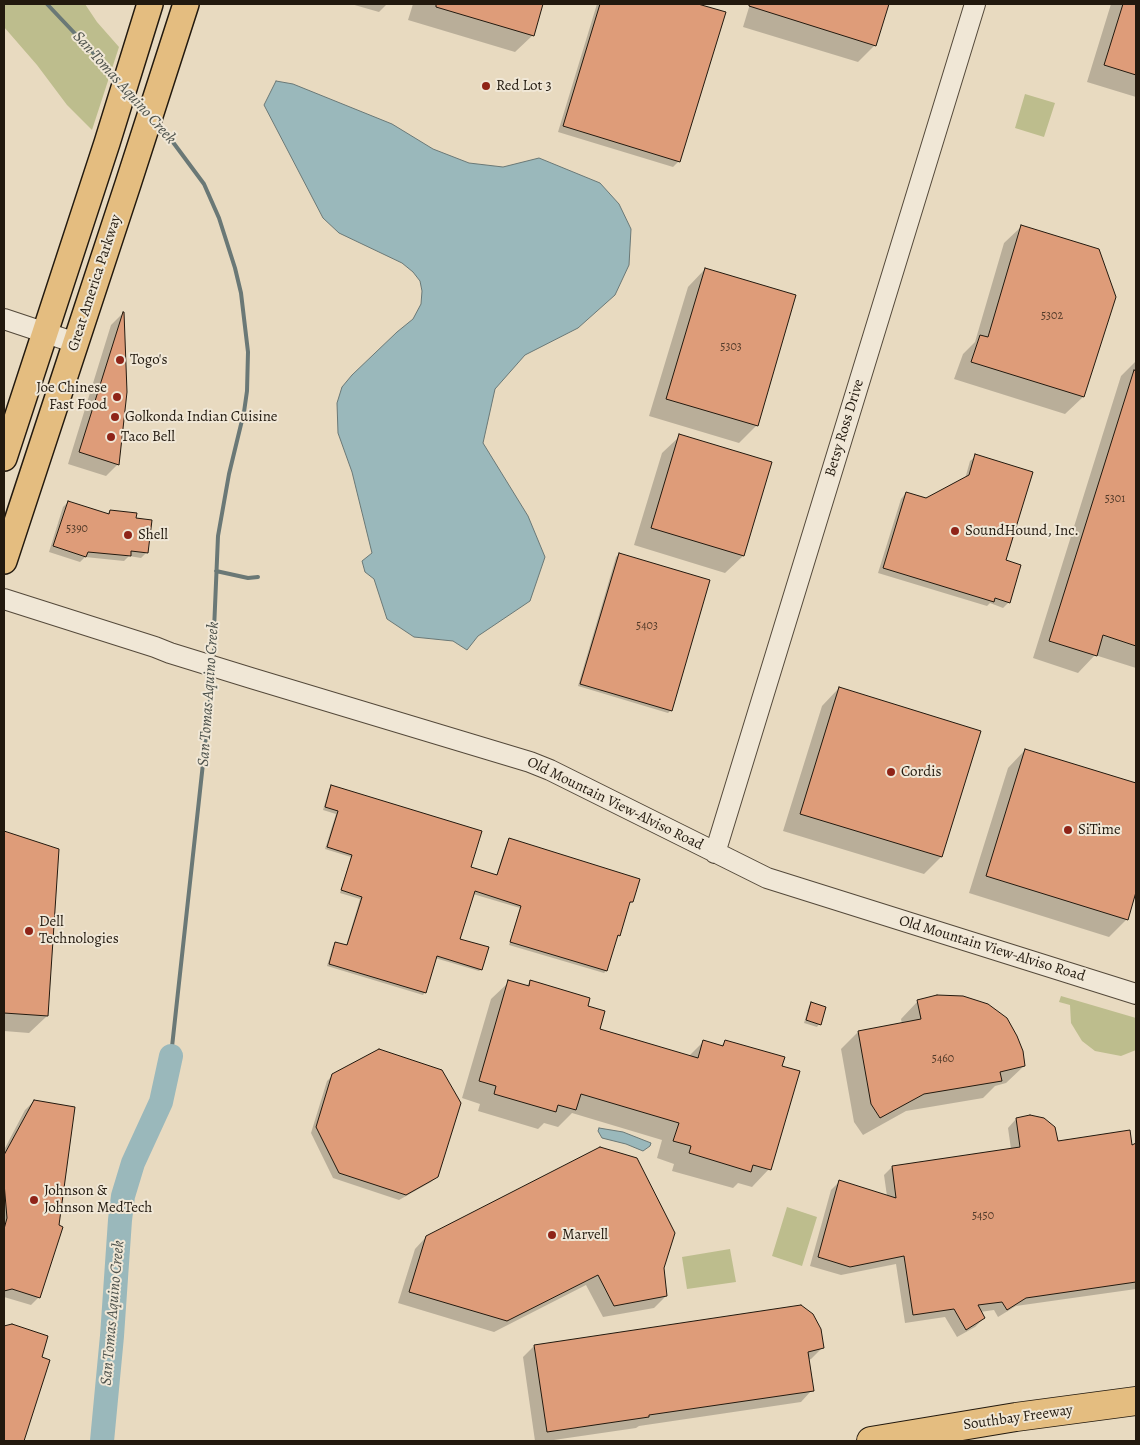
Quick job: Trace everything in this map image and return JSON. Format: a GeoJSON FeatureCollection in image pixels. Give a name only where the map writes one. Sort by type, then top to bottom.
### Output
{"type":"FeatureCollection","features":[{"type":"Feature","properties":{"kind":"highway","name":"Southbay Freeway"},"geometry":{"type":"LineString","coordinates":[[858,1441],[1136,1401]]}},
{"type":"Feature","properties":{"kind":"main road"},"geometry":{"type":"LineString","coordinates":[[4,458],[108,143],[150,4]]}},
{"type":"Feature","properties":{"kind":"main road","name":"Great America Parkway"},"geometry":{"type":"LineString","coordinates":[[4,561],[186,4]]}},
{"type":"Feature","properties":{"kind":"street","name":"Betsy Ross Drive"},"geometry":{"type":"LineString","coordinates":[[715,853],[976,4]]}},
{"type":"Feature","properties":{"kind":"street"},"geometry":{"type":"LineString","coordinates":[[4,320],[76,343]]}},
{"type":"Feature","properties":{"kind":"street","name":"Old Mountain View-Alviso Road"},"geometry":{"type":"LineString","coordinates":[[4,599],[155,646],[170,653],[530,762],[550,770],[767,878],[1136,994]]}},
{"type":"Feature","properties":{"kind":"green space"},"geometry":{"type":"Polygon","coordinates":[[[4,4],[85,4],[97,22],[119,47],[92,130],[67,105],[37,65],[4,27],[4,4]]]}},
{"type":"Feature","properties":{"kind":"green space"},"geometry":{"type":"Polygon","coordinates":[[[1025,94],[1055,103],[1044,137],[1015,128],[1025,94]]]}},
{"type":"Feature","properties":{"kind":"green space"},"geometry":{"type":"Polygon","coordinates":[[[1061,996],[1136,1018],[1136,1050],[1121,1056],[1095,1051],[1082,1041],[1071,1023],[1070,1005],[1059,1002],[1061,996]]]}},
{"type":"Feature","properties":{"kind":"green space"},"geometry":{"type":"Polygon","coordinates":[[[787,1207],[817,1217],[802,1266],[772,1256],[787,1207]]]}},
{"type":"Feature","properties":{"kind":"green space"},"geometry":{"type":"Polygon","coordinates":[[[730,1249],[736,1282],[687,1289],[682,1257],[730,1249]]]}},
{"type":"Feature","properties":{"kind":"water"},"geometry":{"type":"Polygon","coordinates":[[[276,81],[293,84],[392,124],[433,149],[469,163],[503,167],[539,158],[600,183],[619,204],[631,229],[629,265],[615,295],[578,328],[525,355],[495,389],[483,443],[528,516],[545,557],[530,601],[478,636],[467,650],[453,641],[414,637],[387,619],[374,579],[365,572],[362,561],[372,553],[352,472],[338,433],[337,403],[342,387],[352,375],[413,319],[421,304],[422,291],[420,281],[402,263],[339,233],[323,218],[264,105],[276,81]]]}},
{"type":"Feature","properties":{"kind":"water"},"geometry":{"type":"Polygon","coordinates":[[[599,1128],[623,1132],[651,1143],[643,1151],[626,1144],[602,1138],[598,1131],[599,1128]]]}},
{"type":"Feature","properties":{"kind":"building"},"geometry":{"type":"Polygon","coordinates":[[[436,4],[543,4],[534,36],[436,7],[436,4]]]}},
{"type":"Feature","properties":{"kind":"building"},"geometry":{"type":"Polygon","coordinates":[[[600,4],[698,4],[726,12],[680,162],[563,126],[600,4]]]}},
{"type":"Feature","properties":{"kind":"building"},"geometry":{"type":"Polygon","coordinates":[[[749,4],[889,4],[876,46],[749,6],[749,4]]]}},
{"type":"Feature","properties":{"kind":"building"},"geometry":{"type":"Polygon","coordinates":[[[1123,4],[1136,4],[1136,75],[1104,65],[1123,4]]]}},
{"type":"Feature","properties":{"kind":"building"},"geometry":{"type":"Polygon","coordinates":[[[1021,225],[1099,249],[1116,297],[1084,397],[971,362],[980,335],[988,337],[1021,225]]]}},
{"type":"Feature","properties":{"kind":"building"},"geometry":{"type":"Polygon","coordinates":[[[705,268],[796,295],[758,426],[666,399],[705,268]]]}},
{"type":"Feature","properties":{"kind":"building"},"geometry":{"type":"Polygon","coordinates":[[[123,312],[127,392],[119,465],[79,452],[123,312]]]}},
{"type":"Feature","properties":{"kind":"building"},"geometry":{"type":"Polygon","coordinates":[[[1134,370],[1136,371],[1136,646],[1103,635],[1097,656],[1049,641],[1134,370]]]}},
{"type":"Feature","properties":{"kind":"building"},"geometry":{"type":"Polygon","coordinates":[[[679,434],[772,462],[744,556],[651,528],[679,434]]]}},
{"type":"Feature","properties":{"kind":"building","name":"SoundHound, Inc."},"geometry":{"type":"Polygon","coordinates":[[[975,454],[1033,472],[1006,560],[1021,565],[1010,603],[995,598],[994,602],[883,568],[906,492],[926,498],[969,475],[975,454]]]}},
{"type":"Feature","properties":{"kind":"building"},"geometry":{"type":"Polygon","coordinates":[[[68,501],[109,514],[110,510],[137,513],[136,518],[152,520],[148,553],[131,551],[131,556],[88,552],[86,557],[53,546],[68,501]]]}},
{"type":"Feature","properties":{"kind":"building"},"geometry":{"type":"Polygon","coordinates":[[[619,553],[710,580],[672,711],[580,684],[619,553]]]}},
{"type":"Feature","properties":{"kind":"building","name":"Cordis"},"geometry":{"type":"Polygon","coordinates":[[[839,687],[981,731],[942,857],[800,814],[839,687]]]}},
{"type":"Feature","properties":{"kind":"building","name":"SiTime"},"geometry":{"type":"Polygon","coordinates":[[[1025,749],[1136,783],[1136,892],[1128,920],[986,876],[1025,749]]]}},
{"type":"Feature","properties":{"kind":"building"},"geometry":{"type":"Polygon","coordinates":[[[331,785],[482,831],[471,867],[497,875],[509,838],[640,879],[633,902],[630,902],[620,936],[618,935],[607,971],[510,942],[521,906],[475,891],[460,939],[489,947],[482,970],[437,956],[426,993],[329,964],[335,942],[347,945],[362,897],[341,890],[352,855],[327,847],[338,811],[325,807],[331,785]]]}},
{"type":"Feature","properties":{"kind":"building","name":"Dell Technologies"},"geometry":{"type":"Polygon","coordinates":[[[4,831],[59,849],[48,1016],[4,1013],[4,831]]]}},
{"type":"Feature","properties":{"kind":"building"},"geometry":{"type":"Polygon","coordinates":[[[508,980],[529,986],[530,980],[590,998],[588,1006],[605,1011],[600,1029],[698,1058],[703,1040],[723,1046],[725,1040],[785,1057],[782,1066],[800,1071],[771,1170],[753,1165],[751,1172],[689,1153],[691,1146],[673,1141],[679,1123],[581,1094],[576,1110],[558,1105],[556,1112],[494,1094],[496,1086],[479,1081],[508,980]]]}},
{"type":"Feature","properties":{"kind":"building"},"geometry":{"type":"Polygon","coordinates":[[[937,995],[963,996],[988,1004],[1007,1018],[1023,1051],[1025,1066],[1000,1072],[1002,1081],[924,1094],[880,1118],[871,1104],[858,1031],[921,1019],[917,1000],[937,995]]]}},
{"type":"Feature","properties":{"kind":"building"},"geometry":{"type":"Polygon","coordinates":[[[811,1002],[826,1007],[821,1025],[806,1020],[811,1002]]]}},
{"type":"Feature","properties":{"kind":"building"},"geometry":{"type":"Polygon","coordinates":[[[379,1049],[442,1070],[461,1103],[438,1177],[406,1195],[339,1173],[316,1127],[332,1074],[379,1049]]]}},
{"type":"Feature","properties":{"kind":"building","name":"Johnson & Johnson MedTech"},"geometry":{"type":"Polygon","coordinates":[[[34,1100],[75,1107],[59,1225],[63,1227],[40,1298],[12,1289],[4,1291],[4,1229],[7,1218],[4,1155],[34,1100]]]}},
{"type":"Feature","properties":{"kind":"building"},"geometry":{"type":"Polygon","coordinates":[[[1030,1115],[1044,1118],[1055,1127],[1058,1141],[1130,1130],[1132,1145],[1136,1143],[1136,1282],[1026,1298],[1007,1310],[1002,1302],[978,1305],[985,1318],[966,1330],[954,1309],[913,1315],[904,1256],[850,1267],[818,1257],[839,1180],[896,1198],[892,1166],[1020,1147],[1016,1118],[1030,1115]]]}},
{"type":"Feature","properties":{"kind":"building","name":"Marvell"},"geometry":{"type":"Polygon","coordinates":[[[600,1147],[637,1158],[675,1233],[664,1268],[667,1296],[614,1306],[598,1275],[507,1321],[409,1292],[426,1236],[600,1147]]]}},
{"type":"Feature","properties":{"kind":"building"},"geometry":{"type":"Polygon","coordinates":[[[801,1305],[813,1314],[821,1329],[824,1348],[808,1352],[814,1391],[547,1432],[534,1345],[801,1305]]]}},
{"type":"Feature","properties":{"kind":"building"},"geometry":{"type":"Polygon","coordinates":[[[12,1324],[48,1336],[42,1357],[50,1360],[24,1441],[4,1441],[4,1326],[12,1324]]]}},
{"type":"Feature","properties":{"kind":"waterway","name":"San Tomas Aquino Creek"},"geometry":{"type":"LineString","coordinates":[[47,4],[117,78]]}},
{"type":"Feature","properties":{"kind":"waterway","name":"San Tomas Aquino Creek"},"geometry":{"type":"LineString","coordinates":[[132,95],[143,106]]}},
{"type":"Feature","properties":{"kind":"waterway","name":"San Tomas Aquino Creek"},"geometry":{"type":"LineString","coordinates":[[158,122],[204,184],[219,218],[241,293],[248,352],[247,391],[244,412],[229,474],[218,536],[214,660]]}},
{"type":"Feature","properties":{"kind":"waterway"},"geometry":{"type":"LineString","coordinates":[[216,571],[248,578],[258,577]]}},
{"type":"Feature","properties":{"kind":"waterway","name":"San Tomas Aquino Creek"},"geometry":{"type":"LineString","coordinates":[[171,1056],[213,672]]}},
{"type":"Feature","properties":{"kind":"waterway","name":"San Tomas Aquino Creek"},"geometry":{"type":"LineString","coordinates":[[102,1441],[123,1196],[133,1163],[161,1102],[171,1056]]}},
{"type":"Feature","properties":{"kind":"place","name":"Red Lot 3"},"geometry":{"type":"Point","coordinates":[486,86]}},
{"type":"Feature","properties":{"kind":"place","name":"Togo's"},"geometry":{"type":"Point","coordinates":[120,360]}},
{"type":"Feature","properties":{"kind":"place","name":"Joe Chinese Fast Food"},"geometry":{"type":"Point","coordinates":[117,397]}},
{"type":"Feature","properties":{"kind":"place","name":"Golkonda Indian Cuisine"},"geometry":{"type":"Point","coordinates":[115,417]}},
{"type":"Feature","properties":{"kind":"place","name":"Taco Bell"},"geometry":{"type":"Point","coordinates":[111,437]}},
{"type":"Feature","properties":{"kind":"place","name":"SoundHound, Inc."},"geometry":{"type":"Point","coordinates":[955,531]}},
{"type":"Feature","properties":{"kind":"place","name":"Shell"},"geometry":{"type":"Point","coordinates":[128,535]}},
{"type":"Feature","properties":{"kind":"place","name":"Cordis"},"geometry":{"type":"Point","coordinates":[891,772]}},
{"type":"Feature","properties":{"kind":"place","name":"SiTime"},"geometry":{"type":"Point","coordinates":[1068,830]}},
{"type":"Feature","properties":{"kind":"place","name":"Dell Technologies"},"geometry":{"type":"Point","coordinates":[29,931]}},
{"type":"Feature","properties":{"kind":"place","name":"Johnson & Johnson MedTech"},"geometry":{"type":"Point","coordinates":[34,1200]}},
{"type":"Feature","properties":{"kind":"place","name":"Marvell"},"geometry":{"type":"Point","coordinates":[552,1235]}}]}
